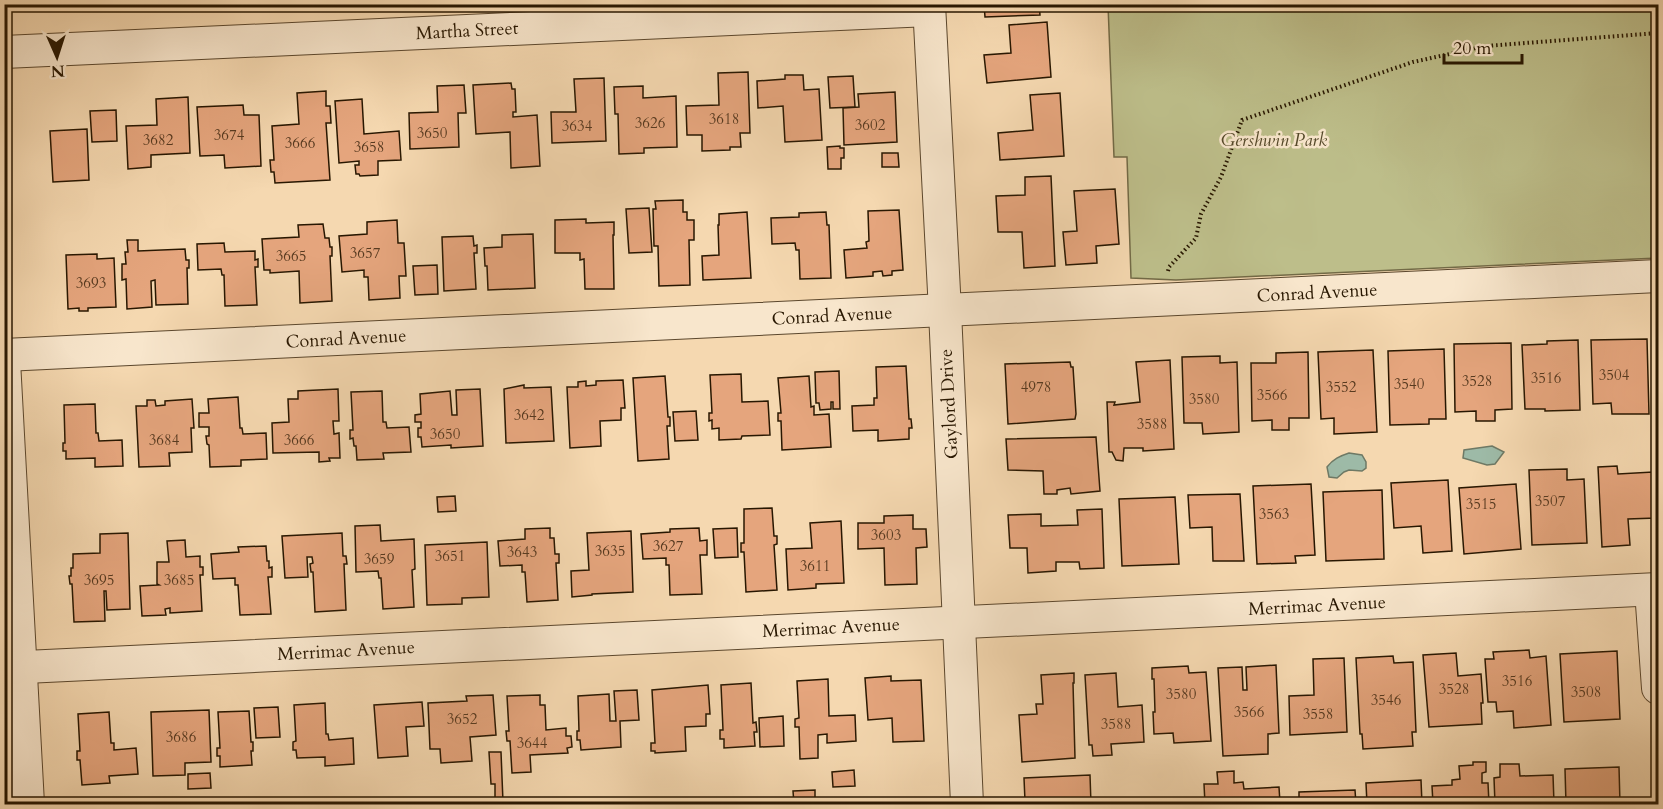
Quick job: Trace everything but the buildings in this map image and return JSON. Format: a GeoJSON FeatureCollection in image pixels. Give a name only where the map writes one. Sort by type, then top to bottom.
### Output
{"type":"FeatureCollection","features":[{"type":"Feature","properties":{"kind":"street","name":"Martha Street"},"geometry":{"type":"LineString","coordinates":[[4,52],[929,7]]}},
{"type":"Feature","properties":{"kind":"street","name":"Gaylord Drive"},"geometry":{"type":"LineString","coordinates":[[929,7],[967,804]]}},
{"type":"Feature","properties":{"kind":"street","name":"Conrad Avenue"},"geometry":{"type":"LineString","coordinates":[[4,355],[1659,276]]}},
{"type":"Feature","properties":{"kind":"street"},"geometry":{"type":"LineString","coordinates":[[4,361],[13,667],[28,804]]}},
{"type":"Feature","properties":{"kind":"street","name":"Merrimac Avenue"},"geometry":{"type":"LineString","coordinates":[[13,667],[1655,590]]}},
{"type":"Feature","properties":{"kind":"street"},"geometry":{"type":"LineString","coordinates":[[1655,590],[1659,688]]}},
{"type":"Feature","properties":{"kind":"path"},"geometry":{"type":"LineString","coordinates":[[1164,300],[1169,267],[1196,238],[1201,214],[1221,177],[1242,120],[1413,62],[1486,46],[1659,33]]}},
{"type":"Feature","properties":{"kind":"green space","name":"Gershwin Park"},"geometry":{"type":"Polygon","coordinates":[[[1108,5],[1658,5],[1658,258],[1176,280],[1131,278],[1127,157],[1114,157],[1108,5]]]}},
{"type":"Feature","properties":{"kind":"shaded area"},"geometry":{"type":"Polygon","coordinates":[[[1492,446],[1504,452],[1495,464],[1487,465],[1463,458],[1464,450],[1492,446]]]}},
{"type":"Feature","properties":{"kind":"shaded area"},"geometry":{"type":"Polygon","coordinates":[[[1349,453],[1362,455],[1366,468],[1362,471],[1349,470],[1337,478],[1329,477],[1327,467],[1329,464],[1349,453]]]}}]}
